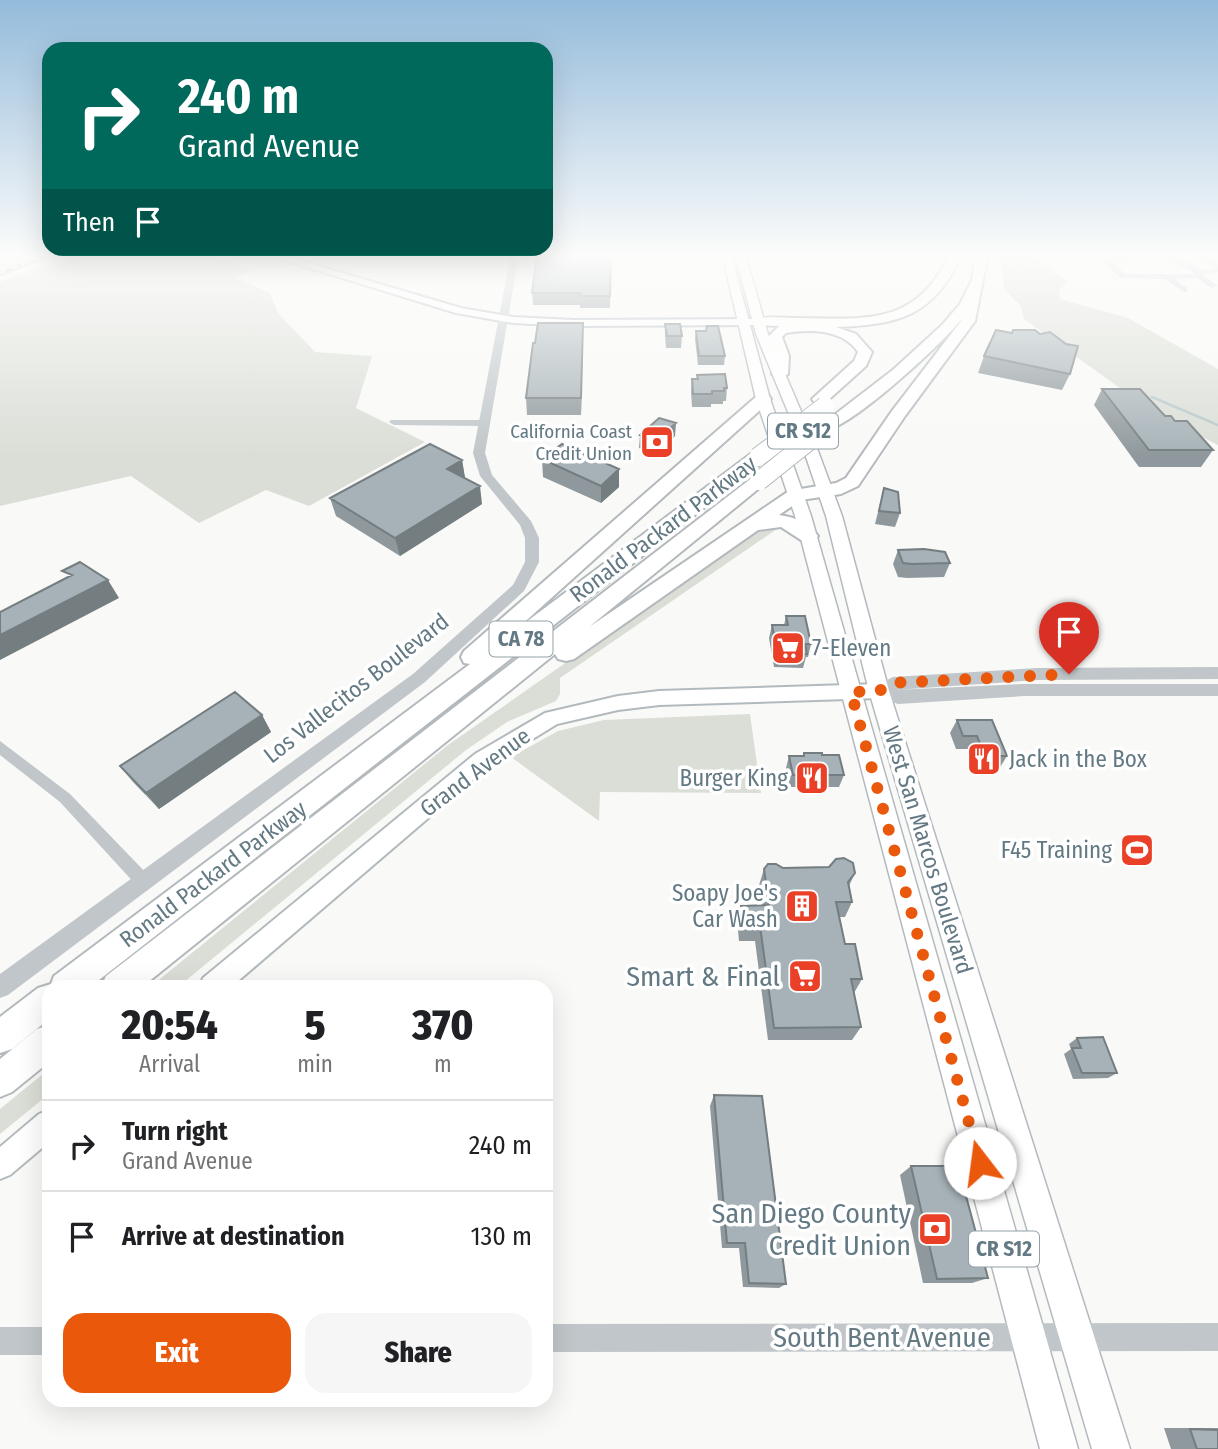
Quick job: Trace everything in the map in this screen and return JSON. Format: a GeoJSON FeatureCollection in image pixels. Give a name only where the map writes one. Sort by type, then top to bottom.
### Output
{"type":"FeatureCollection","features":[{"type":"Feature","properties":{"kind":"highway"},"geometry":{"type":"LineString","coordinates":[[759,322],[794,322]]}},
{"type":"Feature","properties":{"kind":"highway","name":"Ronald Packard Parkway"},"geometry":{"type":"LineString","coordinates":[[126,980],[759,481],[943,334],[954,322]]}},
{"type":"Feature","properties":{"kind":"highway"},"geometry":{"type":"LineString","coordinates":[[478,703],[521,683],[796,495],[841,488],[852,482],[898,414],[968,322]]}},
{"type":"Feature","properties":{"kind":"highway"},"geometry":{"type":"LineString","coordinates":[[780,374],[782,356],[775,337],[781,330],[832,330],[858,342],[865,352],[861,363],[823,403]]}},
{"type":"Feature","properties":{"kind":"highway","name":"Ronald Packard Parkway"},"geometry":{"type":"LineString","coordinates":[[74,980],[785,437],[823,403],[873,370]]}},
{"type":"Feature","properties":{"kind":"highway"},"geometry":{"type":"LineString","coordinates":[[284,820],[763,399]]}},
{"type":"Feature","properties":{"kind":"highway"},"geometry":{"type":"LineString","coordinates":[[744,529],[769,520],[783,519],[796,525],[808,536]]}},
{"type":"Feature","properties":{"kind":"highway"},"geometry":{"type":"LineString","coordinates":[[0,1037],[42,1004]]}},
{"type":"Feature","properties":{"kind":"highway"},"geometry":{"type":"LineString","coordinates":[[0,1080],[42,1047]]}},
{"type":"Feature","properties":{"kind":"main road"},"geometry":{"type":"LineString","coordinates":[[550,322],[759,322]]}},
{"type":"Feature","properties":{"kind":"main road","name":"West San Marcos Boulevard"},"geometry":{"type":"LineString","coordinates":[[759,322],[834,516],[865,692],[1059,1449]]}},
{"type":"Feature","properties":{"kind":"main road","name":"West San Marcos Boulevard"},"geometry":{"type":"LineString","coordinates":[[742,323],[754,357],[763,399],[808,536],[865,692],[1111,1449]]}},
{"type":"Feature","properties":{"kind":"main road","name":"Grand Avenue"},"geometry":{"type":"LineString","coordinates":[[220,980],[482,760],[552,718],[618,703],[659,698],[865,692]]}},
{"type":"Feature","properties":{"kind":"main road"},"geometry":{"type":"LineString","coordinates":[[0,1165],[42,1130]]}},
{"type":"Feature","properties":{"kind":"street","name":"Los Vallecitos Boulevard"},"geometry":{"type":"LineString","coordinates":[[0,987],[419,678],[519,588],[532,562],[532,538],[526,524],[486,476],[479,453],[503,322]]}},
{"type":"Feature","properties":{"kind":"street"},"geometry":{"type":"LineString","coordinates":[[394,422],[483,423]]}},
{"type":"Feature","properties":{"kind":"street","name":"Grand Avenue"},"geometry":{"type":"LineString","coordinates":[[865,692],[893,683],[1006,676],[1218,673]]}},
{"type":"Feature","properties":{"kind":"street","name":"Grand Avenue"},"geometry":{"type":"LineString","coordinates":[[865,692],[898,698],[1024,690],[1218,691]]}},
{"type":"Feature","properties":{"kind":"street"},"geometry":{"type":"LineString","coordinates":[[0,747],[65,798],[144,882]]}},
{"type":"Feature","properties":{"kind":"street","name":"South Bent Avenue"},"geometry":{"type":"LineString","coordinates":[[553,1338],[1076,1335],[1218,1337]]}},
{"type":"Feature","properties":{"kind":"street"},"geometry":{"type":"LineString","coordinates":[[0,1341],[42,1341]]}},
{"type":"Feature","properties":{"kind":"shaded area"},"geometry":{"type":"Polygon","coordinates":[[[0,322],[286,322],[315,352],[372,356],[356,408],[425,442],[309,506],[266,490],[199,523],[131,476],[0,506],[0,322]]]}},
{"type":"Feature","properties":{"kind":"shaded area"},"geometry":{"type":"Polygon","coordinates":[[[1028,322],[1134,322],[1218,369],[1218,445],[1156,414],[1028,322]]]}},
{"type":"Feature","properties":{"kind":"shaded area"},"geometry":{"type":"Polygon","coordinates":[[[784,524],[560,678],[560,694],[556,701],[507,722],[466,750],[187,980],[159,980],[448,745],[756,530],[784,524]]]}},
{"type":"Feature","properties":{"kind":"shaded area"},"geometry":{"type":"Polygon","coordinates":[[[750,714],[761,793],[600,792],[599,821],[511,757],[558,731],[604,720],[750,714]]]}},
{"type":"Feature","properties":{"kind":"shaded area"},"geometry":{"type":"Polygon","coordinates":[[[42,1075],[42,1100],[0,1134],[0,1109],[42,1075]]]}},
{"type":"Feature","properties":{"kind":"building"},"geometry":{"type":"Polygon","coordinates":[[[538,323],[583,323],[581,398],[526,398],[538,323]]]}},
{"type":"Feature","properties":{"kind":"building"},"geometry":{"type":"Polygon","coordinates":[[[665,324],[680,324],[682,336],[667,336],[665,324]]]}},
{"type":"Feature","properties":{"kind":"building"},"geometry":{"type":"Polygon","coordinates":[[[707,326],[718,326],[725,356],[699,356],[696,331],[706,331],[707,326]]]}},
{"type":"Feature","properties":{"kind":"building"},"geometry":{"type":"Polygon","coordinates":[[[996,330],[1012,333],[1013,330],[1035,330],[1040,334],[1050,332],[1066,344],[1078,346],[1070,374],[984,356],[996,330]]]}},
{"type":"Feature","properties":{"kind":"building"},"geometry":{"type":"Polygon","coordinates":[[[725,374],[727,388],[724,388],[724,391],[693,394],[692,379],[698,379],[697,375],[725,374]]]}},
{"type":"Feature","properties":{"kind":"building"},"geometry":{"type":"Polygon","coordinates":[[[1102,389],[1140,389],[1165,416],[1171,416],[1175,421],[1187,421],[1213,450],[1149,450],[1102,389]]]}},
{"type":"Feature","properties":{"kind":"building"},"geometry":{"type":"Polygon","coordinates":[[[659,418],[676,423],[656,440],[640,435],[659,418]]]}},
{"type":"Feature","properties":{"kind":"building"},"geometry":{"type":"Polygon","coordinates":[[[430,444],[462,460],[447,469],[480,486],[395,538],[330,498],[430,444]]]}},
{"type":"Feature","properties":{"kind":"building"},"geometry":{"type":"Polygon","coordinates":[[[562,444],[619,469],[601,486],[542,459],[562,444]]]}},
{"type":"Feature","properties":{"kind":"building"},"geometry":{"type":"Polygon","coordinates":[[[884,488],[898,492],[900,513],[879,511],[884,488]]]}},
{"type":"Feature","properties":{"kind":"building"},"geometry":{"type":"Polygon","coordinates":[[[924,549],[945,552],[950,563],[903,563],[898,550],[924,549]]]}},
{"type":"Feature","properties":{"kind":"building"},"geometry":{"type":"Polygon","coordinates":[[[80,562],[108,580],[0,635],[0,612],[72,575],[62,571],[80,562]]]}},
{"type":"Feature","properties":{"kind":"building"},"geometry":{"type":"Polygon","coordinates":[[[786,616],[805,616],[811,644],[805,644],[807,654],[777,654],[772,625],[788,625],[786,616]]]}},
{"type":"Feature","properties":{"kind":"building"},"geometry":{"type":"Polygon","coordinates":[[[235,692],[262,715],[146,793],[120,766],[235,692]]]}},
{"type":"Feature","properties":{"kind":"building"},"geometry":{"type":"Polygon","coordinates":[[[957,720],[992,720],[1007,756],[985,756],[977,736],[963,736],[957,720]]]}},
{"type":"Feature","properties":{"kind":"building"},"geometry":{"type":"Polygon","coordinates":[[[804,753],[839,755],[844,775],[793,775],[789,756],[804,756],[804,753]]]}},
{"type":"Feature","properties":{"kind":"building"},"geometry":{"type":"Polygon","coordinates":[[[844,858],[853,863],[855,873],[848,882],[852,902],[836,902],[845,944],[855,944],[862,979],[851,979],[861,1027],[774,1028],[760,926],[743,927],[741,906],[769,905],[764,869],[768,864],[783,868],[829,867],[836,859],[844,858]]]}},
{"type":"Feature","properties":{"kind":"building"},"geometry":{"type":"Polygon","coordinates":[[[1103,1037],[1117,1073],[1082,1073],[1072,1048],[1081,1048],[1077,1038],[1103,1037]]]}},
{"type":"Feature","properties":{"kind":"building"},"geometry":{"type":"Polygon","coordinates":[[[714,1095],[762,1096],[786,1284],[749,1283],[745,1243],[727,1243],[714,1095]]]}},
{"type":"Feature","properties":{"kind":"building","name":"San Diego County Credit Union"},"geometry":{"type":"Polygon","coordinates":[[[911,1166],[958,1166],[988,1278],[937,1279],[911,1166]]]}},
{"type":"Feature","properties":{"kind":"building"},"geometry":{"type":"Polygon","coordinates":[[[1190,1429],[1218,1430],[1218,1449],[1197,1449],[1190,1429]]]}},
{"type":"Feature","properties":{"kind":"waterway"},"geometry":{"type":"LineString","coordinates":[[1152,397],[1218,425]]}},
{"type":"Feature","properties":{"kind":"place","name":"California Coast Credit Union"},"geometry":{"type":"Point","coordinates":[657,442]}},
{"type":"Feature","properties":{"kind":"place","name":"7-Eleven"},"geometry":{"type":"Point","coordinates":[788,648]}},
{"type":"Feature","properties":{"kind":"place","name":"Jack in the Box"},"geometry":{"type":"Point","coordinates":[984,759]}},
{"type":"Feature","properties":{"kind":"place","name":"Burger King"},"geometry":{"type":"Point","coordinates":[812,778]}},
{"type":"Feature","properties":{"kind":"place","name":"F45 Training"},"geometry":{"type":"Point","coordinates":[1137,850]}},
{"type":"Feature","properties":{"kind":"place","name":"Soapy Joe's Car Wash"},"geometry":{"type":"Point","coordinates":[802,906]}},
{"type":"Feature","properties":{"kind":"place","name":"Smart & Final"},"geometry":{"type":"Point","coordinates":[805,976]}},
{"type":"Feature","properties":{"kind":"place","name":"San Diego County Credit Union"},"geometry":{"type":"Point","coordinates":[935,1229]}},
{"type":"Feature","properties":{"kind":"route"},"geometry":{"type":"LineString","coordinates":[[980,1163],[851,692],[879,691],[893,683],[1069,674]]}}]}
